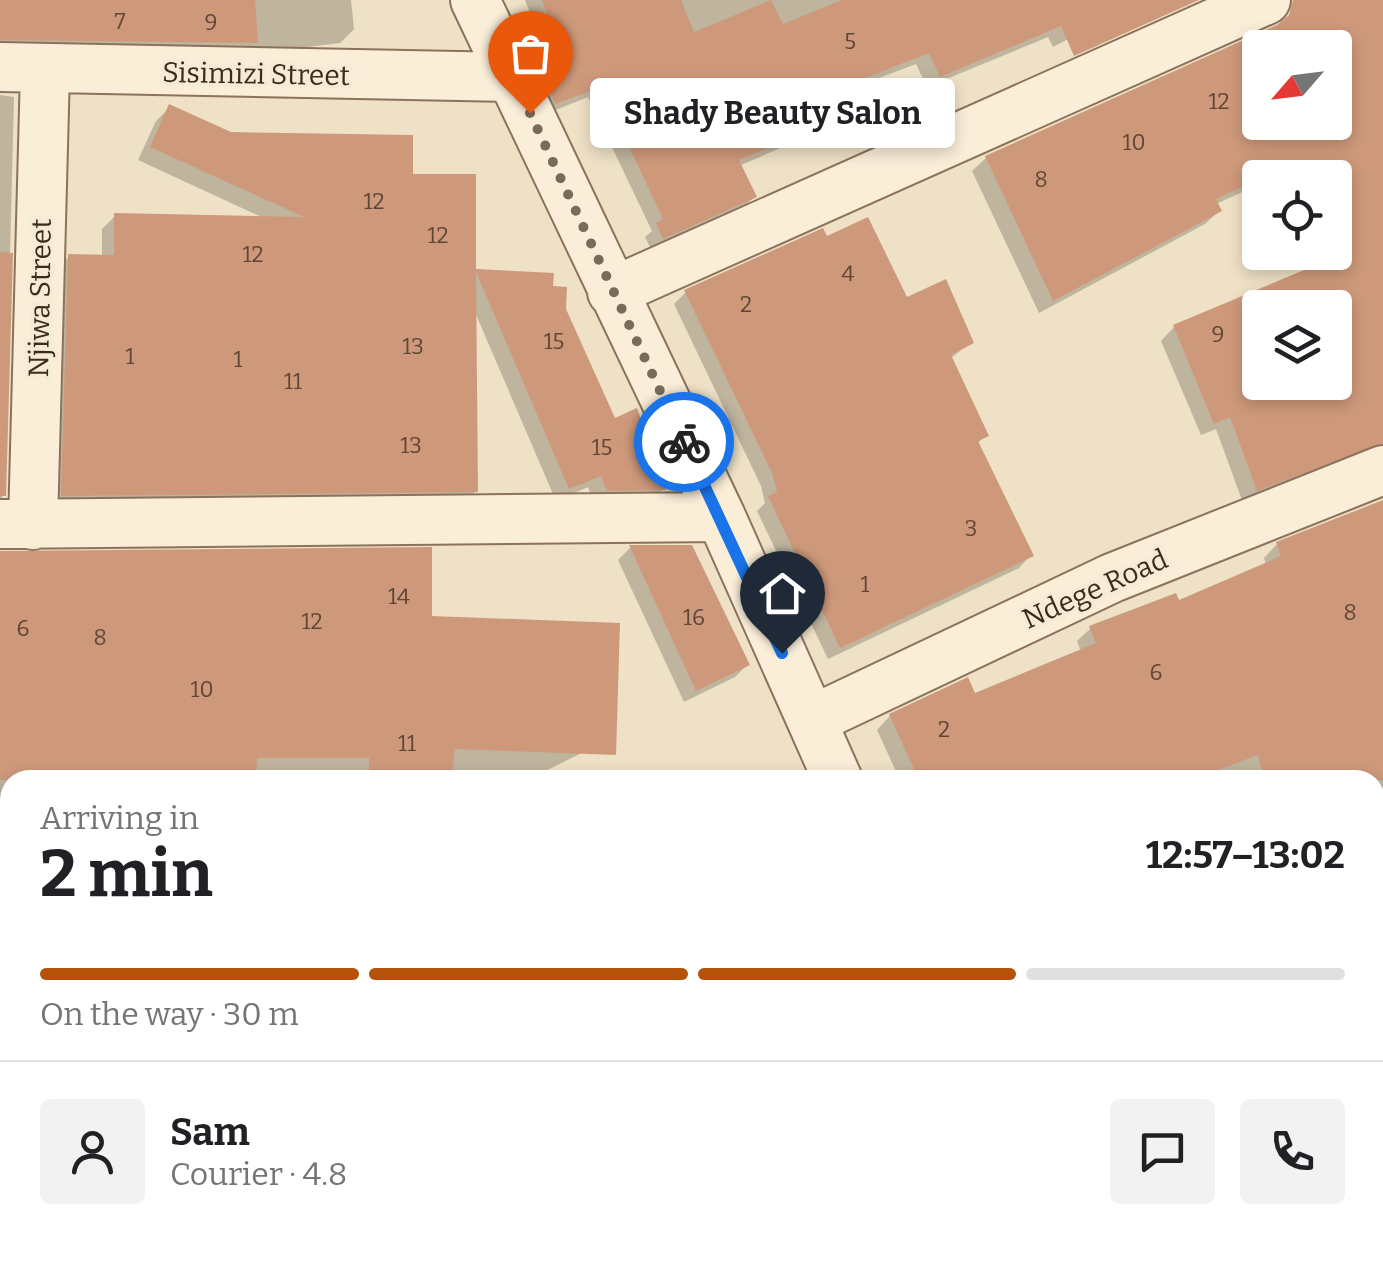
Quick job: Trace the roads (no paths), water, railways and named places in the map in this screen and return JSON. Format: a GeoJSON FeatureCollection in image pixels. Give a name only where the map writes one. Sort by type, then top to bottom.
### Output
{"type":"FeatureCollection","features":[{"type":"Feature","properties":{"kind":"street"},"geometry":{"type":"LineString","coordinates":[[475,0],[721,517],[834,770]]}},
{"type":"Feature","properties":{"kind":"street"},"geometry":{"type":"LineString","coordinates":[[612,292],[1266,0]]}},
{"type":"Feature","properties":{"kind":"street","name":"Sisimizi Street"},"geometry":{"type":"LineString","coordinates":[[22,69],[513,78]]}},
{"type":"Feature","properties":{"kind":"street","name":"Njiwa Street"},"geometry":{"type":"LineString","coordinates":[[17,524],[22,69]]}},
{"type":"Feature","properties":{"kind":"street","name":"Ndege Road"},"geometry":{"type":"LineString","coordinates":[[812,720],[1112,578],[1383,470]]}},
{"type":"Feature","properties":{"kind":"street"},"geometry":{"type":"LineString","coordinates":[[17,524],[721,517]]}},
{"type":"Feature","properties":{"kind":"place","name":"Shady Beauty Salon"},"geometry":{"type":"Point","coordinates":[530,113]}}]}
